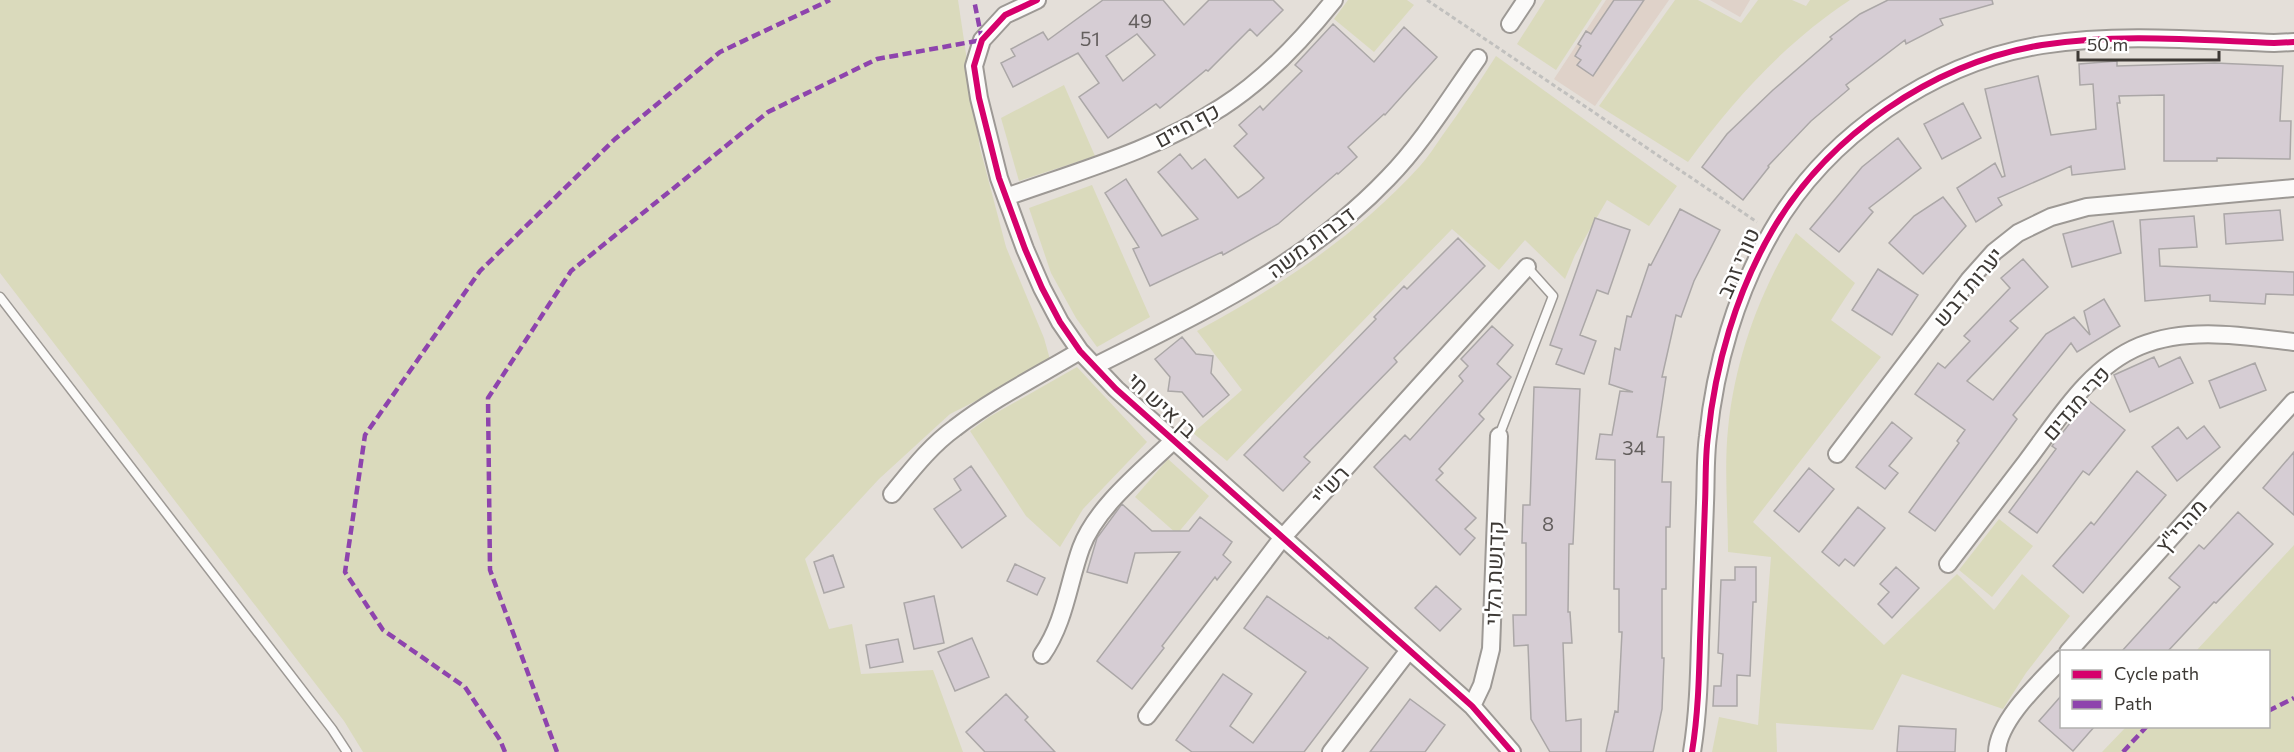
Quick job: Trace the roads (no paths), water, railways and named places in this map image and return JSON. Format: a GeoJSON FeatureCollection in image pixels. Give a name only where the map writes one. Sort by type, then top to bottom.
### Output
{"type":"FeatureCollection","features":[{"type":"Feature","properties":{"kind":"street","name":"בן איש חי"},"geometry":{"type":"LineString","coordinates":[[1037,0],[1005,15],[982,40],[974,66],[979,98],[999,178],[1042,288],[1060,322],[1080,351],[1116,389],[1472,706]]}},
{"type":"Feature","properties":{"kind":"street","name":"כף חיים"},"geometry":{"type":"LineString","coordinates":[[1006,197],[1142,149],[1185,129],[1223,107],[1264,74],[1334,0]]}},
{"type":"Feature","properties":{"kind":"street"},"geometry":{"type":"LineString","coordinates":[[1510,24],[1526,0]]}},
{"type":"Feature","properties":{"kind":"street","name":"טורי זהב"},"geometry":{"type":"LineString","coordinates":[[1692,752],[1698,703],[1707,438],[1713,395],[1723,351],[1752,269],[1771,232],[1792,200],[1812,176],[1848,140],[1879,115],[1916,91],[1953,71],[2040,46],[2112,38],[2294,42]]}},
{"type":"Feature","properties":{"kind":"street","name":"דברות משה"},"geometry":{"type":"LineString","coordinates":[[1095,366],[1221,303],[1266,278],[1313,246],[1389,177],[1426,133],[1478,58]]}},
{"type":"Feature","properties":{"kind":"street","name":"יערות דבש"},"geometry":{"type":"LineString","coordinates":[[1837,454],[1969,280],[1994,252],[2018,233],[2051,216],[2087,207],[2294,188]]}},
{"type":"Feature","properties":{"kind":"street","name":"רש\"י"},"geometry":{"type":"LineString","coordinates":[[1147,716],[1283,537],[1527,267]]}},
{"type":"Feature","properties":{"kind":"street","name":"פרי מגדים"},"geometry":{"type":"LineString","coordinates":[[1948,564],[2080,391],[2110,362],[2140,346],[2170,338],[2205,334],[2294,342]]}},
{"type":"Feature","properties":{"kind":"street"},"geometry":{"type":"LineString","coordinates":[[892,494],[917,463],[953,429],[1080,351]]}},
{"type":"Feature","properties":{"kind":"street","name":"מהרי\"ץ"},"geometry":{"type":"LineString","coordinates":[[2069,650],[2294,401]]}},
{"type":"Feature","properties":{"kind":"street","name":"קדושת הלוי"},"geometry":{"type":"LineString","coordinates":[[1472,706],[1482,685],[1491,649],[1499,436]]}},
{"type":"Feature","properties":{"kind":"street"},"geometry":{"type":"LineString","coordinates":[[1042,655],[1059,626],[1082,546],[1092,526],[1118,495],[1174,440]]}},
{"type":"Feature","properties":{"kind":"street"},"geometry":{"type":"LineString","coordinates":[[1331,752],[1409,650]]}},
{"type":"Feature","properties":{"kind":"street"},"geometry":{"type":"LineString","coordinates":[[1997,752],[2004,728],[2022,702],[2060,660]]}},
{"type":"Feature","properties":{"kind":"street"},"geometry":{"type":"LineString","coordinates":[[1472,706],[1512,752]]}},
{"type":"Feature","properties":{"kind":"lane"},"geometry":{"type":"LineString","coordinates":[[1499,436],[1553,296],[1527,267]]}},
{"type":"Feature","properties":{"kind":"lane"},"geometry":{"type":"LineString","coordinates":[[0,297],[332,729],[346,752]]}}]}
